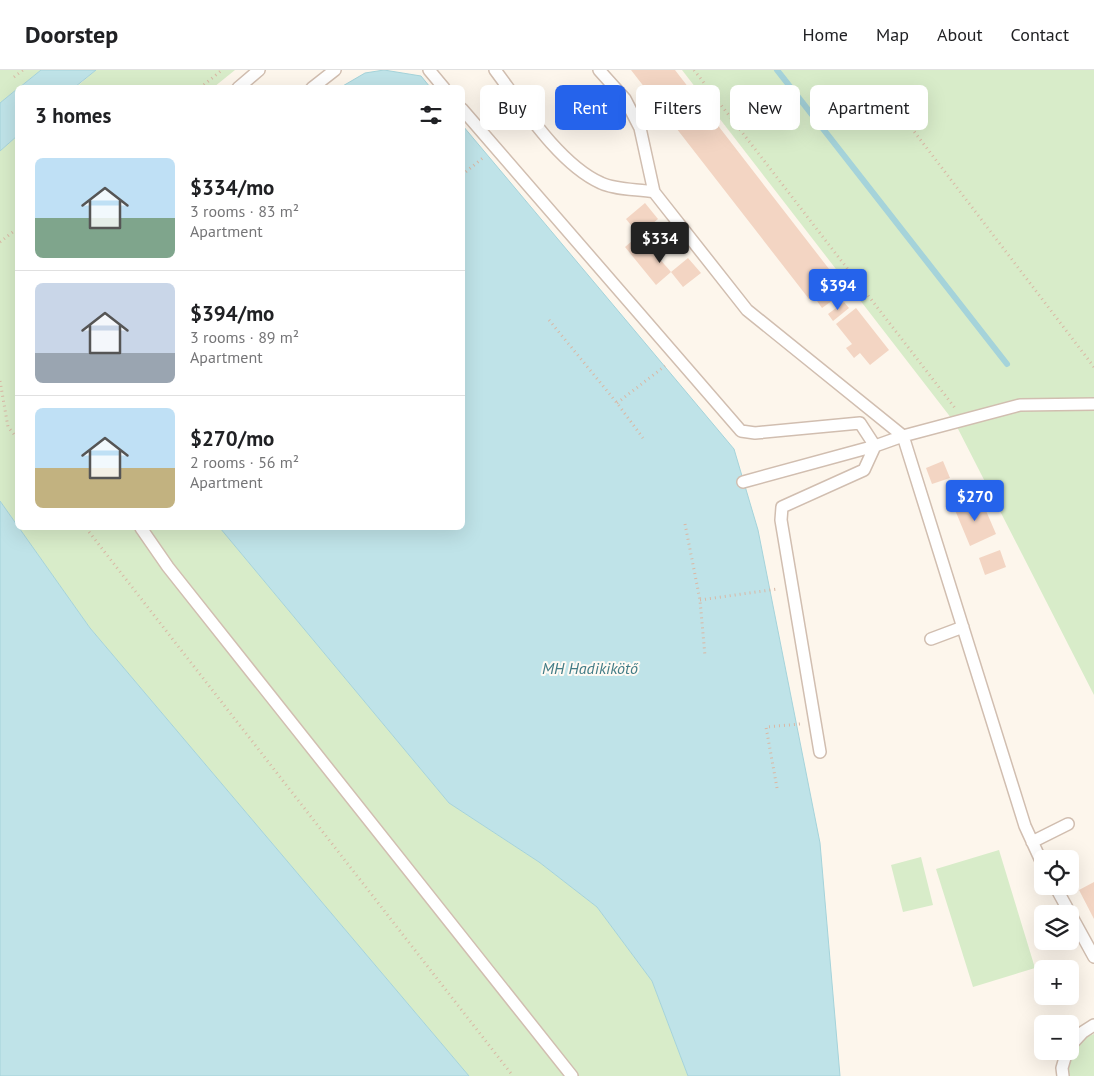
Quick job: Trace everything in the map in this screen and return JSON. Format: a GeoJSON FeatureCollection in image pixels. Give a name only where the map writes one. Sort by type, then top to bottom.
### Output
{"type":"FeatureCollection","features":[{"type":"Feature","properties":{"kind":"lane"},"geometry":{"type":"LineString","coordinates":[[241,85],[258,70]]}},
{"type":"Feature","properties":{"kind":"lane"},"geometry":{"type":"LineString","coordinates":[[316,85],[335,70]]}},
{"type":"Feature","properties":{"kind":"lane"},"geometry":{"type":"LineString","coordinates":[[429,70],[442,85]]}},
{"type":"Feature","properties":{"kind":"lane"},"geometry":{"type":"LineString","coordinates":[[495,70],[559,153],[578,171],[602,184],[654,192]]}},
{"type":"Feature","properties":{"kind":"lane"},"geometry":{"type":"LineString","coordinates":[[599,70],[625,100],[640,128],[654,192],[747,310],[903,436],[1025,826],[1036,850]]}},
{"type":"Feature","properties":{"kind":"lane"},"geometry":{"type":"LineString","coordinates":[[465,111],[741,431],[755,433],[860,423],[875,446]]}},
{"type":"Feature","properties":{"kind":"lane"},"geometry":{"type":"LineString","coordinates":[[742,482],[1020,405],[1094,404]]}},
{"type":"Feature","properties":{"kind":"lane"},"geometry":{"type":"LineString","coordinates":[[820,752],[781,520],[782,507],[864,470],[875,446]]}},
{"type":"Feature","properties":{"kind":"lane"},"geometry":{"type":"LineString","coordinates":[[142,530],[168,567],[572,1076]]}},
{"type":"Feature","properties":{"kind":"lane"},"geometry":{"type":"LineString","coordinates":[[931,639],[963,627]]}},
{"type":"Feature","properties":{"kind":"lane"},"geometry":{"type":"LineString","coordinates":[[1032,842],[1068,824]]}},
{"type":"Feature","properties":{"kind":"lane"},"geometry":{"type":"LineString","coordinates":[[1060,895],[1094,957]]}},
{"type":"Feature","properties":{"kind":"lane"},"geometry":{"type":"LineString","coordinates":[[1079,1036],[1094,1025]]}},
{"type":"Feature","properties":{"kind":"lane"},"geometry":{"type":"LineString","coordinates":[[1063,1076],[1062,1068],[1064,1060]]}},
{"type":"Feature","properties":{"kind":"path"},"geometry":{"type":"LineString","coordinates":[[14,77],[23,70]]}},
{"type":"Feature","properties":{"kind":"path"},"geometry":{"type":"LineString","coordinates":[[204,85],[222,70]]}},
{"type":"Feature","properties":{"kind":"path"},"geometry":{"type":"LineString","coordinates":[[694,70],[965,420]]}},
{"type":"Feature","properties":{"kind":"path"},"geometry":{"type":"LineString","coordinates":[[913,130],[1094,367]]}},
{"type":"Feature","properties":{"kind":"path"},"geometry":{"type":"LineString","coordinates":[[465,173],[496,147]]}},
{"type":"Feature","properties":{"kind":"path"},"geometry":{"type":"LineString","coordinates":[[0,242],[15,230]]}},
{"type":"Feature","properties":{"kind":"path"},"geometry":{"type":"LineString","coordinates":[[549,320],[643,438]]}},
{"type":"Feature","properties":{"kind":"path"},"geometry":{"type":"LineString","coordinates":[[617,403],[677,357]]}},
{"type":"Feature","properties":{"kind":"path"},"geometry":{"type":"LineString","coordinates":[[0,381],[8,427],[15,435]]}},
{"type":"Feature","properties":{"kind":"path"},"geometry":{"type":"LineString","coordinates":[[685,524],[700,600],[705,656]]}},
{"type":"Feature","properties":{"kind":"path"},"geometry":{"type":"LineString","coordinates":[[88,530],[512,1076]]}},
{"type":"Feature","properties":{"kind":"path"},"geometry":{"type":"LineString","coordinates":[[700,600],[792,586]]}},
{"type":"Feature","properties":{"kind":"path"},"geometry":{"type":"LineString","coordinates":[[777,788],[766,727],[815,722]]}},
{"type":"Feature","properties":{"kind":"green space"},"geometry":{"type":"Polygon","coordinates":[[[0,70],[41,70],[22,85],[15,85],[15,91],[0,103],[0,70]]]}},
{"type":"Feature","properties":{"kind":"green space"},"geometry":{"type":"Polygon","coordinates":[[[96,70],[235,70],[216,85],[78,85],[96,70]]]}},
{"type":"Feature","properties":{"kind":"green space"},"geometry":{"type":"Polygon","coordinates":[[[682,70],[1094,70],[1094,695],[955,423],[720,119],[720,85],[694,85],[682,70]]]}},
{"type":"Feature","properties":{"kind":"green space"},"geometry":{"type":"Polygon","coordinates":[[[15,138],[15,522],[0,501],[0,151],[15,138]]]}},
{"type":"Feature","properties":{"kind":"green space"},"geometry":{"type":"Polygon","coordinates":[[[20,530],[222,530],[449,803],[539,862],[597,907],[652,981],[688,1076],[469,1076],[90,628],[20,530]]]}},
{"type":"Feature","properties":{"kind":"green space"},"geometry":{"type":"Polygon","coordinates":[[[999,850],[1034,968],[973,987],[936,869],[999,850]]]}},
{"type":"Feature","properties":{"kind":"green space"},"geometry":{"type":"Polygon","coordinates":[[[921,857],[933,905],[903,912],[891,865],[921,857]]]}},
{"type":"Feature","properties":{"kind":"green space"},"geometry":{"type":"Polygon","coordinates":[[[1094,1034],[1094,1076],[1069,1076],[1070,1060],[1079,1060],[1079,1044],[1094,1034]]]}},
{"type":"Feature","properties":{"kind":"water"},"geometry":{"type":"Polygon","coordinates":[[[41,70],[96,70],[77,85],[22,85],[41,70]]]}},
{"type":"Feature","properties":{"kind":"water"},"geometry":{"type":"Polygon","coordinates":[[[384,70],[421,76],[428,85],[344,85],[365,73],[384,70]]]}},
{"type":"Feature","properties":{"kind":"water"},"geometry":{"type":"Polygon","coordinates":[[[15,91],[15,138],[0,151],[0,103],[15,91]]]}},
{"type":"Feature","properties":{"kind":"water","name":"MH Hadikikötő"},"geometry":{"type":"Polygon","coordinates":[[[465,128],[734,449],[758,530],[820,843],[840,1076],[688,1076],[652,981],[597,907],[539,862],[449,803],[222,530],[465,530],[465,128]]]}},
{"type":"Feature","properties":{"kind":"water"},"geometry":{"type":"Polygon","coordinates":[[[0,501],[15,522],[15,530],[21,530],[90,628],[469,1076],[0,1076],[0,501]]]}},
{"type":"Feature","properties":{"kind":"building"},"geometry":{"type":"Polygon","coordinates":[[[631,70],[675,70],[687,85],[643,85],[631,70]]]}},
{"type":"Feature","properties":{"kind":"building"},"geometry":{"type":"Polygon","coordinates":[[[720,128],[836,278],[809,299],[678,130],[720,130],[720,128]]]}},
{"type":"Feature","properties":{"kind":"building"},"geometry":{"type":"Polygon","coordinates":[[[645,203],[658,219],[639,235],[626,219],[645,203]]]}},
{"type":"Feature","properties":{"kind":"building"},"geometry":{"type":"Polygon","coordinates":[[[639,235],[671,272],[656,285],[625,247],[639,235]]]}},
{"type":"Feature","properties":{"kind":"building"},"geometry":{"type":"Polygon","coordinates":[[[688,258],[701,273],[683,287],[671,272],[688,258]]]}},
{"type":"Feature","properties":{"kind":"building"},"geometry":{"type":"Polygon","coordinates":[[[834,288],[840,295],[822,308],[817,301],[834,288]]]}},
{"type":"Feature","properties":{"kind":"building"},"geometry":{"type":"Polygon","coordinates":[[[844,302],[849,308],[833,321],[828,314],[844,302]]]}},
{"type":"Feature","properties":{"kind":"building"},"geometry":{"type":"Polygon","coordinates":[[[856,308],[889,350],[870,365],[860,353],[854,358],[846,348],[852,344],[836,324],[856,308]]]}},
{"type":"Feature","properties":{"kind":"building"},"geometry":{"type":"Polygon","coordinates":[[[943,461],[950,478],[932,484],[926,468],[943,461]]]}},
{"type":"Feature","properties":{"kind":"building"},"geometry":{"type":"Polygon","coordinates":[[[981,499],[996,534],[970,546],[955,510],[981,499]]]}},
{"type":"Feature","properties":{"kind":"building"},"geometry":{"type":"Polygon","coordinates":[[[1000,550],[1006,567],[985,575],[979,558],[1000,550]]]}},
{"type":"Feature","properties":{"kind":"building"},"geometry":{"type":"Polygon","coordinates":[[[1094,882],[1094,919],[1079,890],[1094,882]]]}},
{"type":"Feature","properties":{"kind":"waterway"},"geometry":{"type":"LineString","coordinates":[[777,70],[1007,364]]}}]}
